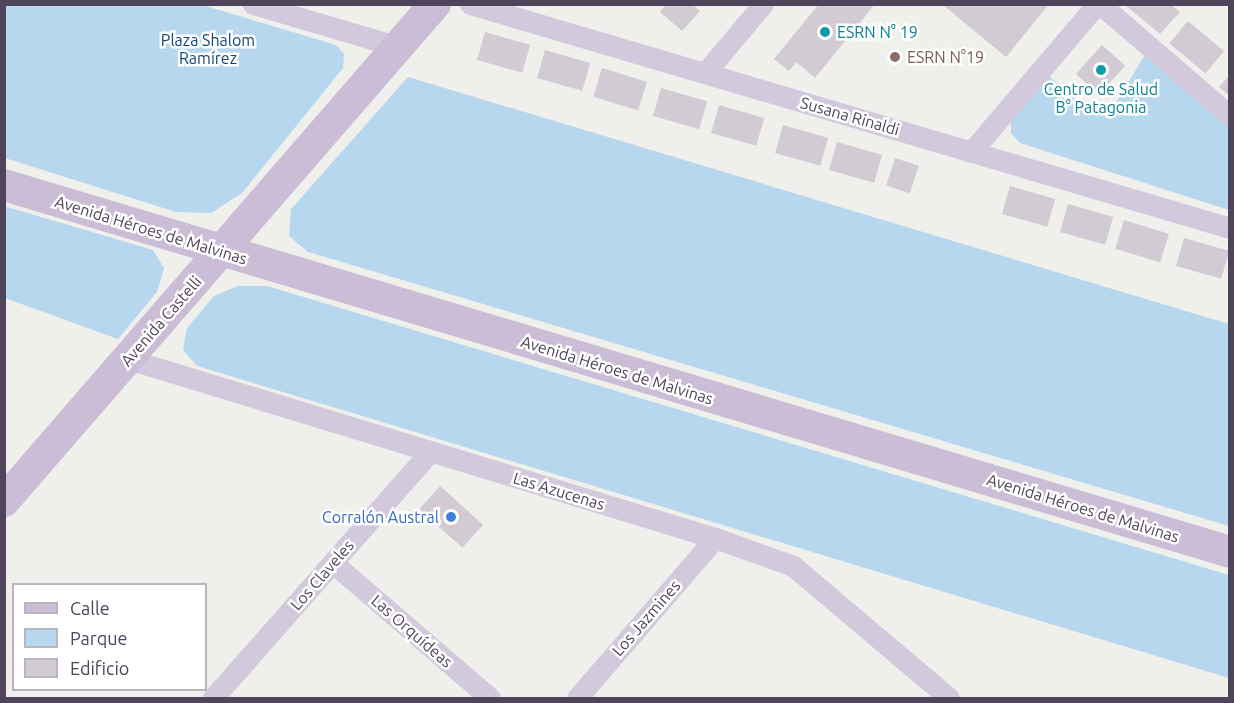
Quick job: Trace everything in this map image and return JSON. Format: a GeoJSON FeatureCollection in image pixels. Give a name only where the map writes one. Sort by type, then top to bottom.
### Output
{"type":"FeatureCollection","features":[{"type":"Feature","properties":{"kind":"main road","name":"Avenida Castelli"},"geometry":{"type":"LineString","coordinates":[[4,501],[435,4]]}},
{"type":"Feature","properties":{"kind":"main road","name":"Avenida Héroes de Malvinas"},"geometry":{"type":"LineString","coordinates":[[4,185],[221,252],[1230,552]]}},
{"type":"Feature","properties":{"kind":"street"},"geometry":{"type":"LineString","coordinates":[[253,4],[399,47]]}},
{"type":"Feature","properties":{"kind":"street","name":"Susana Rinaldi"},"geometry":{"type":"LineString","coordinates":[[470,4],[1230,228]]}},
{"type":"Feature","properties":{"kind":"street"},"geometry":{"type":"LineString","coordinates":[[705,74],[763,4]]}},
{"type":"Feature","properties":{"kind":"street"},"geometry":{"type":"LineString","coordinates":[[971,152],[1099,4],[1230,116]]}},
{"type":"Feature","properties":{"kind":"street","name":"Las Azucenas"},"geometry":{"type":"LineString","coordinates":[[128,359],[715,537],[793,566],[949,699]]}},
{"type":"Feature","properties":{"kind":"street","name":"Los Claveles"},"geometry":{"type":"LineString","coordinates":[[213,699],[430,452]]}},
{"type":"Feature","properties":{"kind":"street","name":"Los Jazmines"},"geometry":{"type":"LineString","coordinates":[[577,699],[715,537]]}},
{"type":"Feature","properties":{"kind":"street","name":"Las Orquídeas"},"geometry":{"type":"LineString","coordinates":[[333,563],[490,699]]}},
{"type":"Feature","properties":{"kind":"green space","name":"Plaza Shalom Ramírez"},"geometry":{"type":"Polygon","coordinates":[[[5,4],[202,5],[336,45],[344,54],[343,68],[242,193],[211,213],[176,212],[5,158],[5,4]]]}},
{"type":"Feature","properties":{"kind":"green space"},"geometry":{"type":"Polygon","coordinates":[[[1146,53],[1229,126],[1229,210],[1020,143],[1011,133],[1011,122],[1049,76],[1094,115],[1110,113],[1146,53]]]}},
{"type":"Feature","properties":{"kind":"green space"},"geometry":{"type":"Polygon","coordinates":[[[408,77],[1229,324],[1229,526],[308,252],[289,236],[291,209],[408,77]]]}},
{"type":"Feature","properties":{"kind":"green space"},"geometry":{"type":"Polygon","coordinates":[[[4,206],[153,250],[164,268],[157,292],[118,339],[5,298],[4,206]]]}},
{"type":"Feature","properties":{"kind":"green space"},"geometry":{"type":"Polygon","coordinates":[[[238,286],[267,286],[1229,575],[1229,678],[197,366],[183,350],[187,328],[214,296],[238,286]]]}},
{"type":"Feature","properties":{"kind":"building"},"geometry":{"type":"Polygon","coordinates":[[[666,4],[692,4],[700,11],[682,31],[660,12],[666,4]]]}},
{"type":"Feature","properties":{"kind":"building","name":"ESRN N° 19"},"geometry":{"type":"Polygon","coordinates":[[[819,4],[875,4],[815,78],[796,62],[789,71],[774,59],[819,4]]]}},
{"type":"Feature","properties":{"kind":"building","name":"ESRN N° 19"},"geometry":{"type":"Polygon","coordinates":[[[942,4],[1049,4],[1006,57],[942,4]]]}},
{"type":"Feature","properties":{"kind":"building"},"geometry":{"type":"Polygon","coordinates":[[[1125,5],[1171,5],[1180,12],[1160,34],[1125,5]]]}},
{"type":"Feature","properties":{"kind":"building"},"geometry":{"type":"Polygon","coordinates":[[[1188,21],[1224,51],[1205,73],[1169,43],[1188,21]]]}},
{"type":"Feature","properties":{"kind":"building"},"geometry":{"type":"Polygon","coordinates":[[[485,32],[530,45],[522,73],[477,60],[485,32]]]}},
{"type":"Feature","properties":{"kind":"building","name":"Centro de Salud B° Patagonia"},"geometry":{"type":"Polygon","coordinates":[[[1102,45],[1125,66],[1099,95],[1076,74],[1102,45]]]}},
{"type":"Feature","properties":{"kind":"building"},"geometry":{"type":"Polygon","coordinates":[[[545,50],[590,63],[582,91],[537,78],[545,50]]]}},
{"type":"Feature","properties":{"kind":"building"},"geometry":{"type":"Polygon","coordinates":[[[602,68],[647,82],[638,110],[593,97],[602,68]]]}},
{"type":"Feature","properties":{"kind":"building"},"geometry":{"type":"Polygon","coordinates":[[[1230,75],[1230,96],[1219,87],[1230,75]]]}},
{"type":"Feature","properties":{"kind":"building"},"geometry":{"type":"Polygon","coordinates":[[[661,88],[707,101],[699,129],[653,116],[661,88]]]}},
{"type":"Feature","properties":{"kind":"building"},"geometry":{"type":"Polygon","coordinates":[[[719,105],[764,118],[756,146],[711,133],[719,105]]]}},
{"type":"Feature","properties":{"kind":"building"},"geometry":{"type":"Polygon","coordinates":[[[783,125],[828,138],[820,166],[775,153],[783,125]]]}},
{"type":"Feature","properties":{"kind":"building"},"geometry":{"type":"Polygon","coordinates":[[[837,142],[882,155],[874,183],[829,170],[837,142]]]}},
{"type":"Feature","properties":{"kind":"building"},"geometry":{"type":"Polygon","coordinates":[[[895,158],[919,166],[910,193],[886,186],[895,158]]]}},
{"type":"Feature","properties":{"kind":"building"},"geometry":{"type":"Polygon","coordinates":[[[1010,186],[1055,199],[1047,227],[1002,214],[1010,186]]]}},
{"type":"Feature","properties":{"kind":"building"},"geometry":{"type":"Polygon","coordinates":[[[1068,204],[1113,217],[1105,245],[1060,232],[1068,204]]]}},
{"type":"Feature","properties":{"kind":"building"},"geometry":{"type":"Polygon","coordinates":[[[1124,220],[1169,234],[1160,262],[1115,249],[1124,220]]]}},
{"type":"Feature","properties":{"kind":"building"},"geometry":{"type":"Polygon","coordinates":[[[1184,238],[1229,251],[1221,279],[1176,266],[1184,238]]]}},
{"type":"Feature","properties":{"kind":"building","name":"Corralón Austral"},"geometry":{"type":"Polygon","coordinates":[[[440,486],[483,525],[462,548],[419,509],[440,486]]]}},
{"type":"Feature","properties":{"kind":"place","name":"ESRN N° 19"},"geometry":{"type":"Point","coordinates":[825,32]}},
{"type":"Feature","properties":{"kind":"place","name":"ESRN N°19"},"geometry":{"type":"Point","coordinates":[895,57]}},
{"type":"Feature","properties":{"kind":"place","name":"Centro de Salud B° Patagonia"},"geometry":{"type":"Point","coordinates":[1101,70]}},
{"type":"Feature","properties":{"kind":"place","name":"Corralón Austral"},"geometry":{"type":"Point","coordinates":[451,517]}}]}
